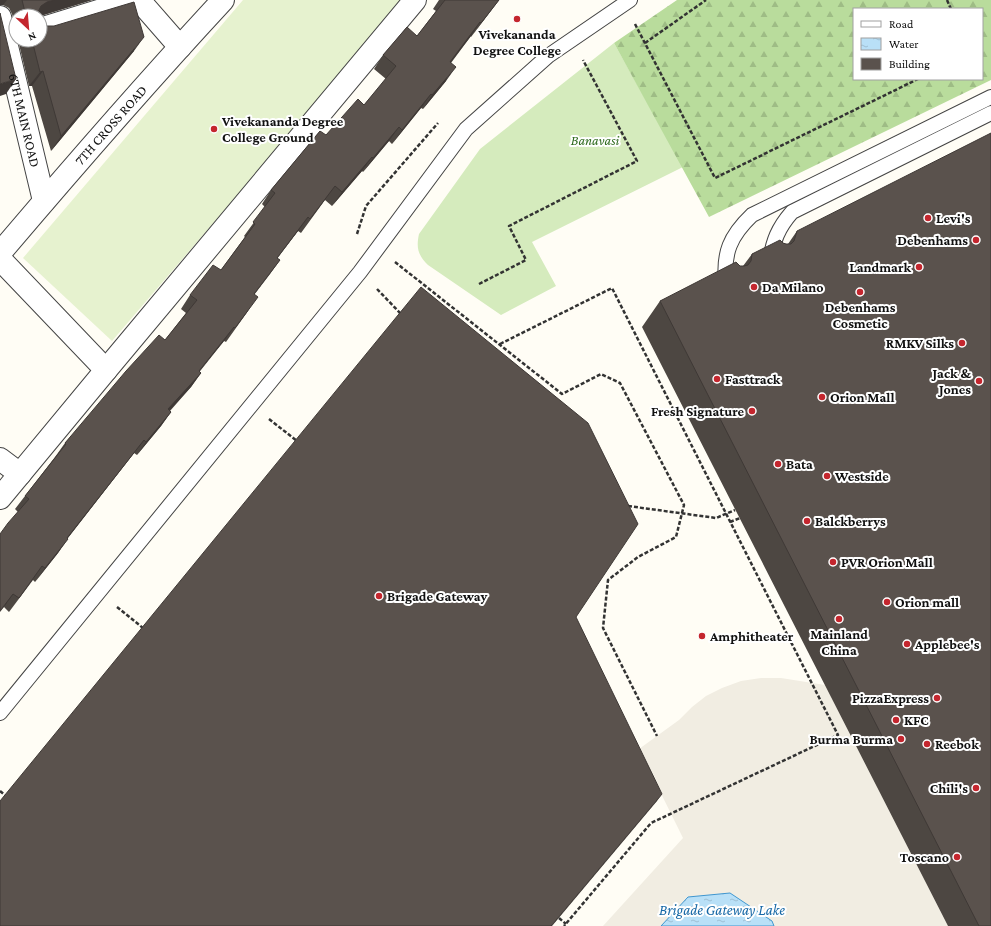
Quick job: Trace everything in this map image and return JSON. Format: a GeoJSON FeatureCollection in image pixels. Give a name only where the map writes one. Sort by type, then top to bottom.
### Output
{"type":"FeatureCollection","features":[{"type":"Feature","properties":{"kind":"street"},"geometry":{"type":"LineString","coordinates":[[48,27],[134,0]]}},
{"type":"Feature","properties":{"kind":"street"},"geometry":{"type":"LineString","coordinates":[[139,0],[180,47]]}},
{"type":"Feature","properties":{"kind":"street","name":"7TH CROSS ROAD"},"geometry":{"type":"LineString","coordinates":[[0,253],[44,201],[223,0]]}},
{"type":"Feature","properties":{"kind":"street"},"geometry":{"type":"LineString","coordinates":[[0,498],[415,0]]}},
{"type":"Feature","properties":{"kind":"street","name":"6TH MAIN ROAD"},"geometry":{"type":"LineString","coordinates":[[0,17],[7,39],[44,201]]}},
{"type":"Feature","properties":{"kind":"street"},"geometry":{"type":"LineString","coordinates":[[0,259],[106,370]]}},
{"type":"Feature","properties":{"kind":"street"},"geometry":{"type":"LineString","coordinates":[[0,459],[20,474]]}},
{"type":"Feature","properties":{"kind":"lane"},"geometry":{"type":"LineString","coordinates":[[0,713],[360,272],[466,130],[548,56],[630,0]]}},
{"type":"Feature","properties":{"kind":"lane"},"geometry":{"type":"LineString","coordinates":[[726,283],[726,258],[730,246],[735,234],[752,215],[991,97]]}},
{"type":"Feature","properties":{"kind":"lane"},"geometry":{"type":"LineString","coordinates":[[770,261],[776,234],[783,222],[792,212],[991,113]]}},
{"type":"Feature","properties":{"kind":"path"},"geometry":{"type":"LineString","coordinates":[[706,0],[645,43],[715,178],[916,80]]}},
{"type":"Feature","properties":{"kind":"path"},"geometry":{"type":"LineString","coordinates":[[480,284],[526,260],[509,226],[637,161],[572,40]]}},
{"type":"Feature","properties":{"kind":"path"},"geometry":{"type":"LineString","coordinates":[[378,248],[562,394],[601,374],[620,383],[684,505],[676,537],[638,557],[608,580],[607,587],[603,628],[657,736]]}},
{"type":"Feature","properties":{"kind":"path"},"geometry":{"type":"LineString","coordinates":[[500,344],[612,288],[838,734],[652,823],[565,925],[558,918]]}},
{"type":"Feature","properties":{"kind":"path"},"geometry":{"type":"LineString","coordinates":[[252,404],[297,441]]}},
{"type":"Feature","properties":{"kind":"path"},"geometry":{"type":"LineString","coordinates":[[625,506],[716,518],[735,510]]}},
{"type":"Feature","properties":{"kind":"path"},"geometry":{"type":"LineString","coordinates":[[730,522],[740,518]]}},
{"type":"Feature","properties":{"kind":"path"},"geometry":{"type":"LineString","coordinates":[[98,592],[143,628]]}},
{"type":"Feature","properties":{"kind":"path"},"geometry":{"type":"LineString","coordinates":[[0,791],[6,796]]}},
{"type":"Feature","properties":{"kind":"green space","name":"Vivekananda Degree College Ground"},"geometry":{"type":"Polygon","coordinates":[[[243,0],[405,0],[112,341],[23,258],[243,0]]]}},
{"type":"Feature","properties":{"kind":"green space"},"geometry":{"type":"Polygon","coordinates":[[[677,0],[991,0],[991,80],[709,217],[614,43],[677,0]]]}},
{"type":"Feature","properties":{"kind":"green space","name":"Banavasi"},"geometry":{"type":"Polygon","coordinates":[[[614,43],[683,167],[532,242],[556,286],[501,315],[428,265],[422,258],[419,251],[419,234],[480,149],[614,43]]]}},
{"type":"Feature","properties":{"kind":"shaded area"},"geometry":{"type":"Polygon","coordinates":[[[761,678],[781,678],[825,685],[948,926],[774,926],[772,921],[730,893],[688,897],[661,926],[603,926],[683,838],[639,749],[679,720],[706,696],[741,681],[761,678]]]}},
{"type":"Feature","properties":{"kind":"water","name":"Brigade Gateway Lake"},"geometry":{"type":"Polygon","coordinates":[[[730,893],[772,921],[774,926],[661,926],[688,897],[730,893]]]}},
{"type":"Feature","properties":{"kind":"building"},"geometry":{"type":"Polygon","coordinates":[[[22,0],[55,0],[47,2],[40,8],[24,8],[22,0]]]}},
{"type":"Feature","properties":{"kind":"building"},"geometry":{"type":"Polygon","coordinates":[[[445,0],[499,0],[481,23],[480,22],[450,62],[456,67],[432,95],[431,94],[402,130],[399,127],[342,192],[335,186],[310,219],[308,217],[277,258],[280,260],[254,294],[258,297],[235,328],[234,327],[199,371],[201,373],[168,409],[171,412],[146,442],[144,440],[45,568],[42,566],[19,598],[13,594],[0,611],[0,534],[29,499],[25,496],[66,444],[65,443],[126,371],[159,335],[165,340],[197,300],[190,295],[213,265],[221,270],[255,224],[253,222],[275,193],[271,190],[320,131],[326,135],[358,99],[364,105],[396,66],[383,55],[407,27],[417,36],[445,0]]]}},
{"type":"Feature","properties":{"kind":"building"},"geometry":{"type":"Polygon","coordinates":[[[134,2],[144,37],[61,136],[43,71],[40,72],[34,48],[48,48],[48,26],[54,26],[134,2]]]}},
{"type":"Feature","properties":{"kind":"building"},"geometry":{"type":"Polygon","coordinates":[[[0,13],[16,79],[0,84],[0,13]]]}},
{"type":"Feature","properties":{"kind":"building","name":"Orion mall"},"geometry":{"type":"Polygon","coordinates":[[[991,133],[991,926],[979,926],[660,301],[736,262],[740,266],[748,265],[751,261],[752,254],[780,240],[783,243],[791,244],[794,241],[797,231],[991,133]]]}},
{"type":"Feature","properties":{"kind":"building","name":"Brigade Gateway"},"geometry":{"type":"Polygon","coordinates":[[[421,287],[588,423],[638,524],[576,617],[662,794],[551,926],[0,926],[0,801],[421,287]]]}},
{"type":"Feature","properties":{"kind":"place","name":"Vivekananda Degree College"},"geometry":{"type":"Point","coordinates":[517,19]}},
{"type":"Feature","properties":{"kind":"place","name":"Vivekananda Degree College Ground"},"geometry":{"type":"Point","coordinates":[214,129]}},
{"type":"Feature","properties":{"kind":"place","name":"Levi's"},"geometry":{"type":"Point","coordinates":[928,218]}},
{"type":"Feature","properties":{"kind":"place","name":"Debenhams"},"geometry":{"type":"Point","coordinates":[976,240]}},
{"type":"Feature","properties":{"kind":"place","name":"Landmark"},"geometry":{"type":"Point","coordinates":[919,267]}},
{"type":"Feature","properties":{"kind":"place","name":"Da Milano"},"geometry":{"type":"Point","coordinates":[754,287]}},
{"type":"Feature","properties":{"kind":"place","name":"Debenhams Cosmetic"},"geometry":{"type":"Point","coordinates":[860,292]}},
{"type":"Feature","properties":{"kind":"place","name":"RMKV Silks"},"geometry":{"type":"Point","coordinates":[962,343]}},
{"type":"Feature","properties":{"kind":"place","name":"Fasttrack"},"geometry":{"type":"Point","coordinates":[717,379]}},
{"type":"Feature","properties":{"kind":"place","name":"Jack & Jones"},"geometry":{"type":"Point","coordinates":[979,381]}},
{"type":"Feature","properties":{"kind":"place","name":"Orion Mall"},"geometry":{"type":"Point","coordinates":[822,397]}},
{"type":"Feature","properties":{"kind":"place","name":"Fresh Signature"},"geometry":{"type":"Point","coordinates":[752,411]}},
{"type":"Feature","properties":{"kind":"place","name":"Bata"},"geometry":{"type":"Point","coordinates":[778,464]}},
{"type":"Feature","properties":{"kind":"place","name":"Westside"},"geometry":{"type":"Point","coordinates":[827,476]}},
{"type":"Feature","properties":{"kind":"place","name":"Balckberrys"},"geometry":{"type":"Point","coordinates":[807,521]}},
{"type":"Feature","properties":{"kind":"place","name":"PVR Orion Mall"},"geometry":{"type":"Point","coordinates":[833,562]}},
{"type":"Feature","properties":{"kind":"place","name":"Brigade Gateway"},"geometry":{"type":"Point","coordinates":[379,596]}},
{"type":"Feature","properties":{"kind":"place","name":"Orion mall"},"geometry":{"type":"Point","coordinates":[887,602]}},
{"type":"Feature","properties":{"kind":"place","name":"Mainland China"},"geometry":{"type":"Point","coordinates":[839,619]}},
{"type":"Feature","properties":{"kind":"place","name":"Amphitheater"},"geometry":{"type":"Point","coordinates":[702,636]}},
{"type":"Feature","properties":{"kind":"place","name":"Applebee's"},"geometry":{"type":"Point","coordinates":[907,644]}},
{"type":"Feature","properties":{"kind":"place","name":"PizzaExpress"},"geometry":{"type":"Point","coordinates":[937,698]}},
{"type":"Feature","properties":{"kind":"place","name":"KFC"},"geometry":{"type":"Point","coordinates":[896,720]}},
{"type":"Feature","properties":{"kind":"place","name":"Burma Burma"},"geometry":{"type":"Point","coordinates":[901,739]}},
{"type":"Feature","properties":{"kind":"place","name":"Reebok"},"geometry":{"type":"Point","coordinates":[927,744]}},
{"type":"Feature","properties":{"kind":"place","name":"Chili's"},"geometry":{"type":"Point","coordinates":[976,788]}},
{"type":"Feature","properties":{"kind":"place","name":"Toscano"},"geometry":{"type":"Point","coordinates":[957,857]}}]}
